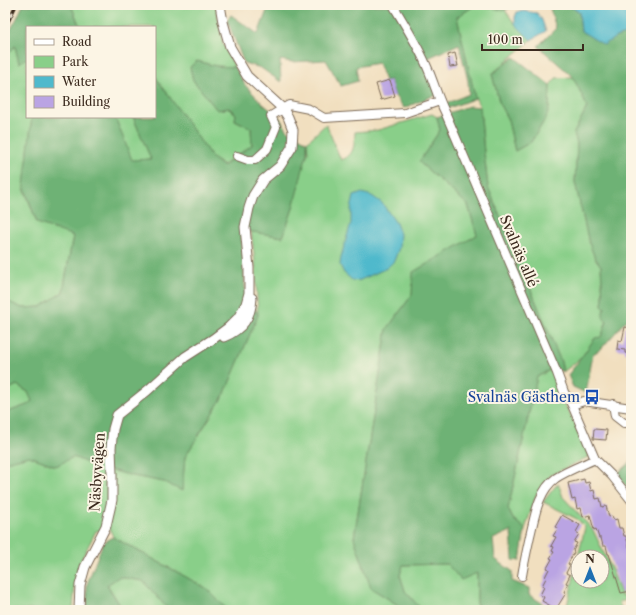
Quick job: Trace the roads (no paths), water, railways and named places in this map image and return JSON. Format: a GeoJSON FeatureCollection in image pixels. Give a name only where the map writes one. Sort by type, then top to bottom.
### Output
{"type":"FeatureCollection","features":[{"type":"Feature","properties":{"kind":"street","name":"Näsbyvägen"},"geometry":{"type":"LineString","coordinates":[[79,610],[80,585],[85,567],[106,526],[112,500],[111,448],[113,429],[117,414],[185,357],[229,327],[238,318],[246,304],[250,285],[245,227],[249,208],[253,196],[264,180],[280,166],[292,147],[294,130],[288,117],[282,108],[247,76],[230,47],[220,5]]}},
{"type":"Feature","properties":{"kind":"street","name":"Svalnäs allé"},"geometry":{"type":"LineString","coordinates":[[393,5],[428,68],[440,101],[478,186],[564,392],[572,405],[596,459],[631,500]]}},
{"type":"Feature","properties":{"kind":"street"},"geometry":{"type":"LineString","coordinates":[[237,156],[248,160],[255,160],[267,149],[276,127],[271,116],[289,105],[309,110],[324,118],[405,112],[440,101]]}},
{"type":"Feature","properties":{"kind":"street"},"geometry":{"type":"LineString","coordinates":[[572,405],[584,401],[613,404],[631,408]]}},
{"type":"Feature","properties":{"kind":"street"},"geometry":{"type":"LineString","coordinates":[[613,404],[615,416],[624,423],[631,423]]}},
{"type":"Feature","properties":{"kind":"street"},"geometry":{"type":"LineString","coordinates":[[522,576],[536,509],[543,493],[555,478],[596,459]]}},
{"type":"Feature","properties":{"kind":"water"},"geometry":{"type":"Polygon","coordinates":[[[568,5],[631,5],[631,32],[616,37],[604,45],[581,31],[579,12],[568,5]]]}},
{"type":"Feature","properties":{"kind":"water"},"geometry":{"type":"Polygon","coordinates":[[[524,11],[537,13],[542,20],[546,31],[531,40],[515,24],[517,12],[524,11]]]}},
{"type":"Feature","properties":{"kind":"water"},"geometry":{"type":"Polygon","coordinates":[[[362,193],[372,196],[382,203],[396,223],[400,234],[399,248],[394,261],[387,268],[358,281],[352,280],[344,273],[340,265],[351,223],[351,209],[354,196],[362,193]]]}},
{"type":"Feature","properties":{"kind":"railway"},"geometry":{"type":"LineString","coordinates":[[5,28],[16,5]]}},
{"type":"Feature","properties":{"kind":"place","name":"Svalnäs Gästhem"},"geometry":{"type":"Point","coordinates":[592,397]}}]}
